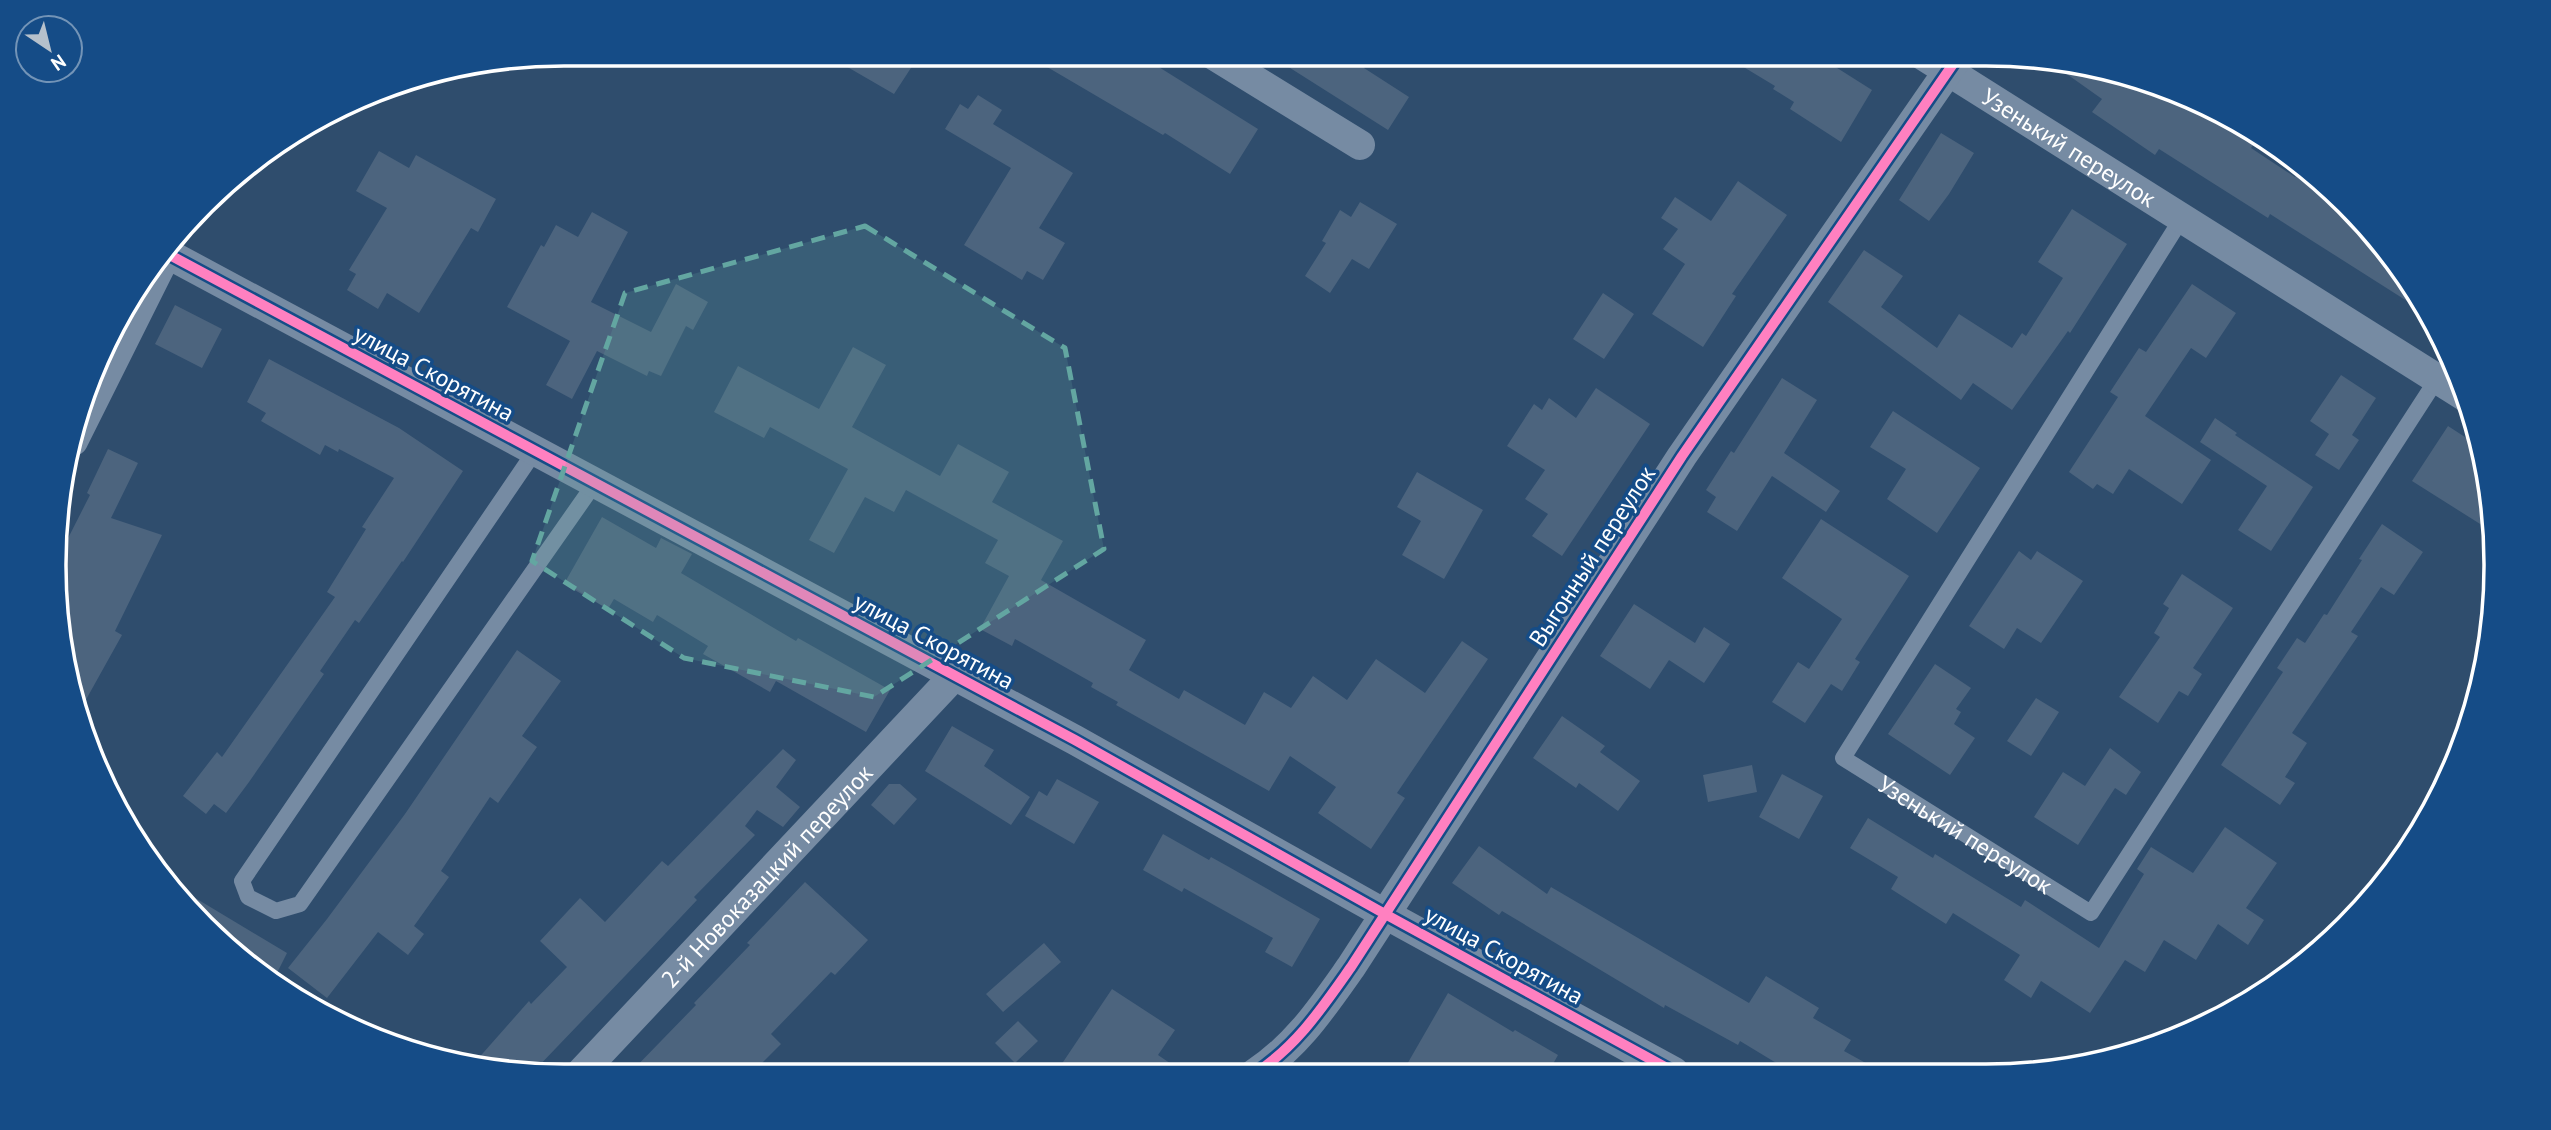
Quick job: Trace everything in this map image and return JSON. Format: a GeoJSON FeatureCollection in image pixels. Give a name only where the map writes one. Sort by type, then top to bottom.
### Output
{"type":"FeatureCollection","features":[{"type":"Feature","properties":{"kind":"street"},"geometry":{"type":"LineString","coordinates":[[1232,66],[1360,145]]}},
{"type":"Feature","properties":{"kind":"street","name":"Выгонный переулок"},"geometry":{"type":"LineString","coordinates":[[1267,1064],[1292,1045],[1314,1020],[1682,456],[1951,66]]}},
{"type":"Feature","properties":{"kind":"street","name":"Узенький переулок"},"geometry":{"type":"LineString","coordinates":[[1960,66],[2182,218],[2452,388]]}},
{"type":"Feature","properties":{"kind":"street","name":"улица Скорятина"},"geometry":{"type":"LineString","coordinates":[[174,257],[1087,746],[1385,914],[1659,1064]]}},
{"type":"Feature","properties":{"kind":"street"},"geometry":{"type":"LineString","coordinates":[[97,394],[145,298]]}},
{"type":"Feature","properties":{"kind":"street","name":"2-й Новоказацкий переулок"},"geometry":{"type":"LineString","coordinates":[[589,1064],[954,676]]}},
{"type":"Feature","properties":{"kind":"lane","name":"Узенький переулок"},"geometry":{"type":"LineString","coordinates":[[2182,218],[1843,758],[2091,913],[2437,379]]}},
{"type":"Feature","properties":{"kind":"lane"},"geometry":{"type":"LineString","coordinates":[[535,451],[242,881],[248,897],[276,911],[300,904],[595,483]]}},
{"type":"Feature","properties":{"kind":"highlighted area"},"geometry":{"type":"Polygon","coordinates":[[[865,226],[1065,348],[1104,549],[874,697],[684,658],[532,561],[625,293],[865,226]]]}},
{"type":"Feature","properties":{"kind":"building"},"geometry":{"type":"Polygon","coordinates":[[[846,66],[912,66],[894,94],[846,66]]]}},
{"type":"Feature","properties":{"kind":"building"},"geometry":{"type":"Polygon","coordinates":[[[1045,66],[1157,66],[1258,129],[1230,174],[1165,133],[1163,135],[1045,66]]]}},
{"type":"Feature","properties":{"kind":"building"},"geometry":{"type":"Polygon","coordinates":[[[1287,66],[1365,66],[1364,68],[1409,97],[1388,130],[1287,66]]]}},
{"type":"Feature","properties":{"kind":"building"},"geometry":{"type":"Polygon","coordinates":[[[1742,66],[1834,66],[1872,90],[1841,142],[1790,109],[1794,102],[1773,89],[1775,86],[1742,66]]]}},
{"type":"Feature","properties":{"kind":"building"},"geometry":{"type":"Polygon","coordinates":[[[2066,73],[2115,83],[2177,104],[2253,145],[2251,148],[2315,190],[2361,236],[2409,302],[2270,214],[2268,218],[2159,149],[2155,155],[2092,112],[2102,99],[2066,73]]]}},
{"type":"Feature","properties":{"kind":"building"},"geometry":{"type":"Polygon","coordinates":[[[978,95],[1002,110],[993,124],[1073,173],[1039,228],[1065,243],[1043,280],[1027,271],[1022,280],[964,245],[1011,168],[945,129],[960,104],[968,109],[978,95]]]}},
{"type":"Feature","properties":{"kind":"building"},"geometry":{"type":"Polygon","coordinates":[[[1941,133],[1974,153],[1929,221],[1899,200],[1941,133]]]}},
{"type":"Feature","properties":{"kind":"building"},"geometry":{"type":"Polygon","coordinates":[[[379,151],[409,168],[416,155],[496,199],[478,232],[471,228],[419,313],[387,293],[378,309],[347,290],[356,274],[349,270],[387,208],[356,191],[379,151]]]}},
{"type":"Feature","properties":{"kind":"building"},"geometry":{"type":"Polygon","coordinates":[[[1738,181],[1787,215],[1732,294],[1736,296],[1703,347],[1652,314],[1685,264],[1663,249],[1678,229],[1661,218],[1675,197],[1711,221],[1738,181]]]}},
{"type":"Feature","properties":{"kind":"building"},"geometry":{"type":"Polygon","coordinates":[[[1360,202],[1397,224],[1369,269],[1352,259],[1330,293],[1305,276],[1326,243],[1322,241],[1340,210],[1351,217],[1360,202]]]}},
{"type":"Feature","properties":{"kind":"building"},"geometry":{"type":"Polygon","coordinates":[[[2072,209],[2127,244],[2070,333],[2068,331],[2012,410],[1973,383],[1961,400],[1828,302],[1864,250],[1903,276],[1881,307],[1937,348],[1959,314],[2012,348],[2022,333],[2026,336],[2063,278],[2038,262],[2072,209]]]}},
{"type":"Feature","properties":{"kind":"building"},"geometry":{"type":"Polygon","coordinates":[[[592,212],[628,232],[591,302],[651,332],[676,284],[708,302],[693,330],[686,326],[661,376],[649,371],[647,376],[597,351],[572,399],[546,385],[570,341],[507,307],[541,245],[544,247],[556,225],[578,237],[592,212]]]}},
{"type":"Feature","properties":{"kind":"building"},"geometry":{"type":"Polygon","coordinates":[[[2192,284],[2236,313],[2206,358],[2191,348],[2145,416],[2211,460],[2182,504],[2129,469],[2113,494],[2097,484],[2093,489],[2069,472],[2118,397],[2110,392],[2139,348],[2146,352],[2192,284]]]}},
{"type":"Feature","properties":{"kind":"building"},"geometry":{"type":"Polygon","coordinates":[[[1603,293],[1634,314],[1604,359],[1573,339],[1603,293]]]}},
{"type":"Feature","properties":{"kind":"building"},"geometry":{"type":"Polygon","coordinates":[[[175,305],[222,329],[202,368],[155,344],[175,305]]]}},
{"type":"Feature","properties":{"kind":"building"},"geometry":{"type":"Polygon","coordinates":[[[853,347],[886,365],[852,427],[940,476],[958,444],[1009,472],[992,502],[1063,541],[1041,580],[1146,640],[1129,670],[1179,699],[1184,690],[1245,725],[1264,692],[1291,708],[1313,676],[1347,700],[1376,659],[1425,693],[1462,641],[1488,659],[1397,793],[1405,798],[1371,849],[1318,813],[1336,787],[1290,756],[1269,791],[1116,705],[1118,702],[1091,687],[1093,683],[1015,639],[1012,646],[980,629],[1009,576],[985,563],[998,540],[906,490],[894,512],[865,497],[834,553],[809,540],[848,469],[770,427],[764,438],[714,412],[738,366],[819,409],[853,347]]]}},
{"type":"Feature","properties":{"kind":"building"},"geometry":{"type":"Polygon","coordinates":[[[269,359],[399,428],[463,471],[359,623],[355,620],[320,671],[324,674],[226,813],[214,804],[206,814],[183,796],[217,752],[222,757],[335,597],[327,592],[366,529],[362,527],[394,478],[339,449],[338,452],[325,445],[320,455],[261,421],[266,413],[247,402],[269,359]]]}},
{"type":"Feature","properties":{"kind":"building"},"geometry":{"type":"Polygon","coordinates":[[[2341,375],[2376,398],[2352,435],[2359,440],[2339,470],[2315,455],[2329,434],[2310,421],[2341,375]]]}},
{"type":"Feature","properties":{"kind":"building"},"geometry":{"type":"Polygon","coordinates":[[[1782,378],[1817,400],[1784,453],[1840,491],[1826,512],[1772,476],[1737,531],[1707,512],[1716,497],[1706,490],[1731,451],[1734,453],[1782,378]]]}},
{"type":"Feature","properties":{"kind":"building"},"geometry":{"type":"Polygon","coordinates":[[[1596,388],[1650,424],[1562,556],[1532,536],[1548,514],[1525,499],[1545,470],[1507,446],[1534,404],[1542,410],[1549,398],[1576,418],[1596,388]]]}},
{"type":"Feature","properties":{"kind":"building"},"geometry":{"type":"Polygon","coordinates":[[[1893,411],[1980,468],[1937,533],[1887,499],[1906,469],[1870,447],[1893,411]]]}},
{"type":"Feature","properties":{"kind":"building"},"geometry":{"type":"Polygon","coordinates":[[[2215,418],[2237,433],[2235,435],[2313,487],[2271,551],[2238,530],[2267,486],[2200,442],[2215,418]]]}},
{"type":"Feature","properties":{"kind":"building"},"geometry":{"type":"Polygon","coordinates":[[[2448,426],[2469,439],[2482,525],[2412,481],[2448,426]]]}},
{"type":"Feature","properties":{"kind":"building"},"geometry":{"type":"Polygon","coordinates":[[[108,449],[138,463],[111,518],[162,535],[115,631],[122,635],[85,701],[71,630],[66,565],[68,539],[90,495],[87,493],[108,449]]]}},
{"type":"Feature","properties":{"kind":"building"},"geometry":{"type":"Polygon","coordinates":[[[1417,472],[1483,510],[1444,579],[1402,555],[1421,521],[1397,507],[1417,472]]]}},
{"type":"Feature","properties":{"kind":"building"},"geometry":{"type":"Polygon","coordinates":[[[602,517],[656,548],[661,538],[692,554],[681,573],[796,641],[798,638],[890,690],[866,732],[776,681],[770,692],[703,654],[708,646],[657,615],[653,622],[614,599],[608,609],[564,584],[602,517]]]}},
{"type":"Feature","properties":{"kind":"building"},"geometry":{"type":"Polygon","coordinates":[[[1821,519],[1909,576],[1855,659],[1860,662],[1842,691],[1831,684],[1805,723],[1772,702],[1798,662],[1809,669],[1842,619],[1782,578],[1821,519]]]}},
{"type":"Feature","properties":{"kind":"building"},"geometry":{"type":"Polygon","coordinates":[[[2382,524],[2423,552],[2394,595],[2381,587],[2351,632],[2358,636],[2292,733],[2307,743],[2285,777],[2295,783],[2280,805],[2221,765],[2283,672],[2277,668],[2297,638],[2305,643],[2324,614],[2327,615],[2382,524]]]}},
{"type":"Feature","properties":{"kind":"building"},"geometry":{"type":"Polygon","coordinates":[[[2019,551],[2031,560],[2037,551],[2083,581],[2041,643],[2017,628],[2004,649],[1969,626],[2019,551]]]}},
{"type":"Feature","properties":{"kind":"building"},"geometry":{"type":"Polygon","coordinates":[[[2182,574],[2233,608],[2193,668],[2202,674],[2188,696],[2179,691],[2158,723],[2119,697],[2160,637],[2154,633],[2169,608],[2163,604],[2182,574]]]}},
{"type":"Feature","properties":{"kind":"building"},"geometry":{"type":"Polygon","coordinates":[[[1634,604],[1695,643],[1704,627],[1730,644],[1704,683],[1669,660],[1650,689],[1600,656],[1634,604]]]}},
{"type":"Feature","properties":{"kind":"building"},"geometry":{"type":"Polygon","coordinates":[[[517,650],[561,681],[522,736],[537,747],[498,803],[490,797],[441,871],[449,877],[414,926],[424,934],[408,955],[378,932],[327,998],[288,968],[405,814],[517,650]]]}},
{"type":"Feature","properties":{"kind":"building"},"geometry":{"type":"Polygon","coordinates":[[[1935,664],[1971,688],[1956,709],[1961,712],[1954,724],[1975,738],[1950,775],[1888,734],[1935,664]]]}},
{"type":"Feature","properties":{"kind":"building"},"geometry":{"type":"Polygon","coordinates":[[[2036,698],[2059,712],[2031,756],[2007,741],[2036,698]]]}},
{"type":"Feature","properties":{"kind":"building"},"geometry":{"type":"Polygon","coordinates":[[[1562,716],[1605,746],[1600,752],[1640,781],[1618,811],[1579,783],[1576,788],[1533,758],[1562,716]]]}},
{"type":"Feature","properties":{"kind":"building"},"geometry":{"type":"Polygon","coordinates":[[[952,726],[994,750],[984,766],[1030,797],[1011,825],[925,771],[952,726]]]}},
{"type":"Feature","properties":{"kind":"building"},"geometry":{"type":"Polygon","coordinates":[[[2110,748],[2141,772],[2126,795],[2115,788],[2078,845],[2034,817],[2063,772],[2085,786],[2110,748]]]}},
{"type":"Feature","properties":{"kind":"building"},"geometry":{"type":"Polygon","coordinates":[[[783,749],[796,760],[776,787],[800,807],[783,827],[757,810],[745,826],[755,835],[694,897],[697,900],[542,1063],[480,1056],[529,1001],[531,1004],[567,967],[540,941],[580,898],[605,922],[662,861],[668,866],[783,749]]]}},
{"type":"Feature","properties":{"kind":"building"},"geometry":{"type":"Polygon","coordinates":[[[1752,765],[1757,792],[1708,802],[1703,775],[1752,765]]]}},
{"type":"Feature","properties":{"kind":"building"},"geometry":{"type":"Polygon","coordinates":[[[1782,774],[1823,796],[1799,839],[1759,817],[1782,774]]]}},
{"type":"Feature","properties":{"kind":"building"},"geometry":{"type":"Polygon","coordinates":[[[1057,779],[1099,802],[1074,844],[1025,816],[1039,791],[1047,796],[1057,779]]]}},
{"type":"Feature","properties":{"kind":"building"},"geometry":{"type":"Polygon","coordinates":[[[889,784],[900,784],[917,799],[894,825],[871,805],[889,784]]]}},
{"type":"Feature","properties":{"kind":"building"},"geometry":{"type":"Polygon","coordinates":[[[1868,818],[1933,858],[1935,854],[2021,907],[2025,900],[2099,948],[2144,874],[2137,869],[2151,847],[2193,873],[2225,827],[2277,863],[2246,908],[2264,920],[2248,945],[2218,924],[2196,960],[2164,940],[2145,972],[2125,960],[2090,1013],[2041,981],[2031,998],[2004,980],[2020,955],[1953,913],[1946,924],[1891,889],[1898,877],[1850,848],[1868,818]]]}},
{"type":"Feature","properties":{"kind":"building"},"geometry":{"type":"Polygon","coordinates":[[[1163,834],[1209,860],[1211,857],[1320,919],[1292,967],[1265,952],[1273,938],[1184,888],[1182,892],[1143,870],[1163,834]]]}},
{"type":"Feature","properties":{"kind":"building"},"geometry":{"type":"Polygon","coordinates":[[[1479,846],[1547,894],[1551,887],[1749,1003],[1766,976],[1819,1008],[1813,1018],[1851,1040],[1844,1051],[1868,1064],[1778,1064],[1740,1041],[1738,1045],[1665,1005],[1664,1008],[1502,911],[1499,915],[1452,883],[1479,846]]]}},
{"type":"Feature","properties":{"kind":"building"},"geometry":{"type":"Polygon","coordinates":[[[805,882],[868,940],[835,975],[831,972],[771,1034],[781,1044],[761,1064],[639,1064],[750,945],[747,943],[805,882]]]}},
{"type":"Feature","properties":{"kind":"building"},"geometry":{"type":"Polygon","coordinates":[[[192,896],[287,953],[278,972],[236,940],[192,896]]]}},
{"type":"Feature","properties":{"kind":"building"},"geometry":{"type":"Polygon","coordinates":[[[1044,943],[1061,962],[1003,1012],[986,994],[1044,943]]]}},
{"type":"Feature","properties":{"kind":"building"},"geometry":{"type":"Polygon","coordinates":[[[1112,989],[1175,1030],[1158,1055],[1171,1064],[1062,1064],[1112,989]]]}},
{"type":"Feature","properties":{"kind":"building"},"geometry":{"type":"Polygon","coordinates":[[[1448,993],[1558,1055],[1553,1064],[1407,1064],[1448,993]]]}},
{"type":"Feature","properties":{"kind":"building"},"geometry":{"type":"Polygon","coordinates":[[[1018,1021],[1038,1041],[1015,1063],[995,1043],[1018,1021]]]}},
{"type":"Feature","properties":{"kind":"cycle path"},"geometry":{"type":"LineString","coordinates":[[1268,1064],[1296,1039],[1351,967],[1682,456],[1952,66]]}},
{"type":"Feature","properties":{"kind":"cycle path"},"geometry":{"type":"LineString","coordinates":[[174,257],[1075,740],[1659,1064]]}}]}
